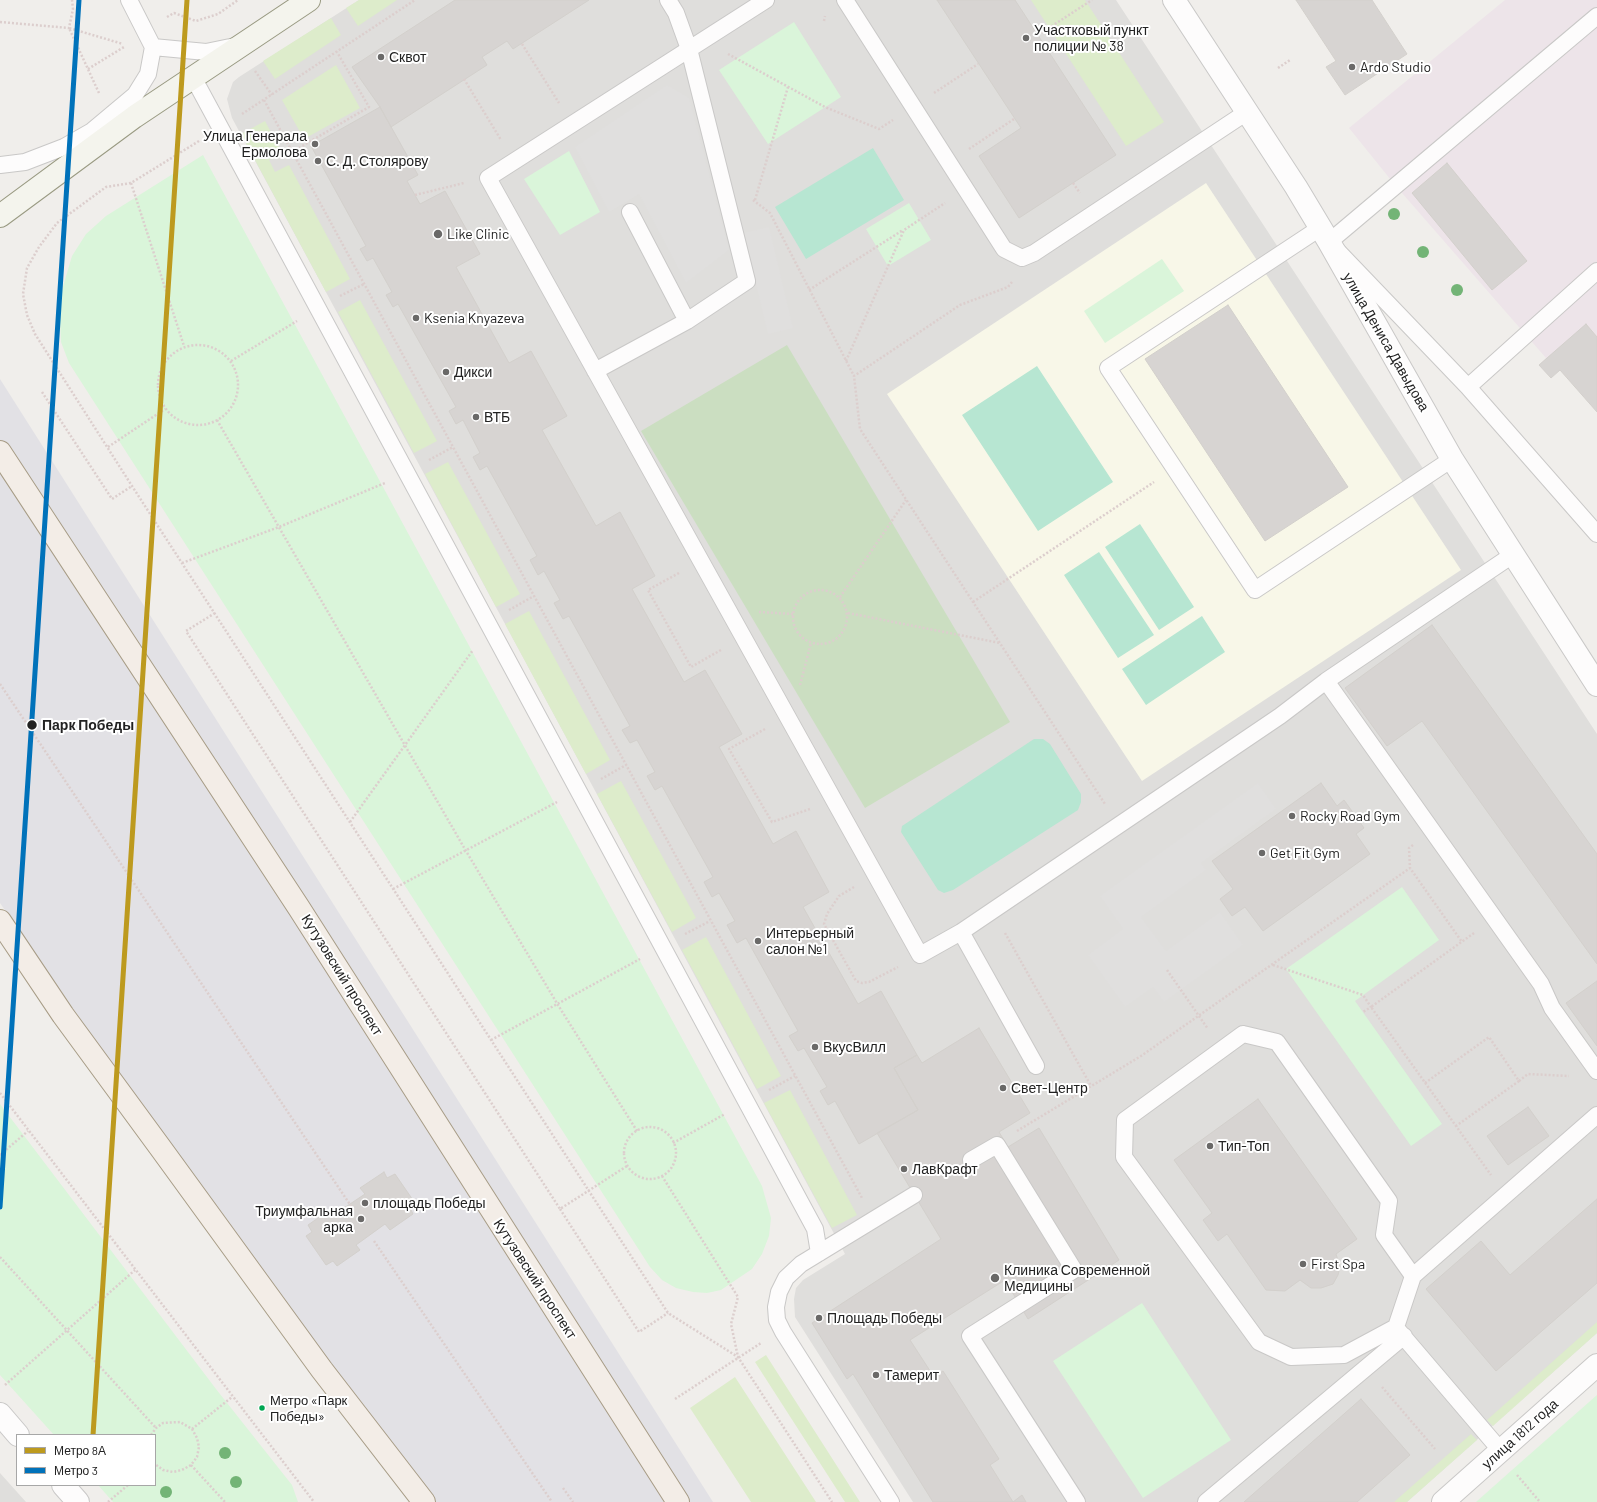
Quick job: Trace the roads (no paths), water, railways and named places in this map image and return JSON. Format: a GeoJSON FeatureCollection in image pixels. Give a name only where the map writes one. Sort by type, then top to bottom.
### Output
{"type":"FeatureCollection","features":[{"type":"Feature","properties":{"kind":"main road"},"geometry":{"type":"LineString","coordinates":[[0,216],[134,117],[309,0]]}},
{"type":"Feature","properties":{"kind":"main road","name":"Кутузовский проспект"},"geometry":{"type":"LineString","coordinates":[[0,452],[303,914],[678,1502]]}},
{"type":"Feature","properties":{"kind":"main road"},"geometry":{"type":"LineString","coordinates":[[0,921],[63,1015],[203,1207],[322,1370],[424,1502]]}},
{"type":"Feature","properties":{"kind":"street","name":"улица Дениса Давыдова"},"geometry":{"type":"LineString","coordinates":[[1174,0],[1325,235],[1452,459],[1597,685]]}},
{"type":"Feature","properties":{"kind":"street","name":"улица 1812 года"},"geometry":{"type":"LineString","coordinates":[[1443,1502],[1597,1365]]}},
{"type":"Feature","properties":{"kind":"street"},"geometry":{"type":"LineString","coordinates":[[0,1414],[17,1434]]}},
{"type":"Feature","properties":{"kind":"street"},"geometry":{"type":"LineString","coordinates":[[64,1486],[78,1502]]}},
{"type":"Feature","properties":{"kind":"lane"},"geometry":{"type":"LineString","coordinates":[[0,165],[25,162],[64,147],[92,131],[134,95],[148,74],[153,46],[129,0]]}},
{"type":"Feature","properties":{"kind":"lane"},"geometry":{"type":"LineString","coordinates":[[595,371],[687,321],[746,281],[689,49],[676,13],[668,0]]}},
{"type":"Feature","properties":{"kind":"lane"},"geometry":{"type":"LineString","coordinates":[[766,0],[488,178],[920,955],[961,932],[1280,716],[1326,681],[1514,554]]}},
{"type":"Feature","properties":{"kind":"lane"},"geometry":{"type":"LineString","coordinates":[[845,0],[1004,249],[1022,258],[1034,253],[1247,112]]}},
{"type":"Feature","properties":{"kind":"lane"},"geometry":{"type":"LineString","coordinates":[[1452,459],[1255,590],[1108,368],[1325,235],[1597,16]]}},
{"type":"Feature","properties":{"kind":"lane"},"geometry":{"type":"LineString","coordinates":[[153,46],[206,52],[239,46]]}},
{"type":"Feature","properties":{"kind":"lane"},"geometry":{"type":"LineString","coordinates":[[193,77],[815,1229],[819,1252]]}},
{"type":"Feature","properties":{"kind":"lane"},"geometry":{"type":"LineString","coordinates":[[630,212],[687,321]]}},
{"type":"Feature","properties":{"kind":"lane"},"geometry":{"type":"LineString","coordinates":[[1325,235],[1468,387],[1597,534]]}},
{"type":"Feature","properties":{"kind":"lane"},"geometry":{"type":"LineString","coordinates":[[1468,387],[1597,271]]}},
{"type":"Feature","properties":{"kind":"lane"},"geometry":{"type":"LineString","coordinates":[[1326,681],[1540,984],[1552,1008],[1597,1071]]}},
{"type":"Feature","properties":{"kind":"lane"},"geometry":{"type":"LineString","coordinates":[[961,932],[1036,1066]]}},
{"type":"Feature","properties":{"kind":"lane"},"geometry":{"type":"LineString","coordinates":[[1400,1332],[1344,1355],[1291,1357],[1259,1342],[1124,1157],[1124,1120],[1243,1034],[1276,1042],[1389,1201],[1384,1235],[1413,1276]]}},
{"type":"Feature","properties":{"kind":"lane"},"geometry":{"type":"LineString","coordinates":[[1206,1502],[1365,1368],[1400,1332],[1413,1276],[1597,1115]]}},
{"type":"Feature","properties":{"kind":"lane"},"geometry":{"type":"LineString","coordinates":[[971,1160],[997,1144],[1074,1270],[970,1336],[1077,1502]]}},
{"type":"Feature","properties":{"kind":"lane"},"geometry":{"type":"LineString","coordinates":[[891,1502],[783,1332],[777,1320],[776,1307],[779,1292],[786,1278],[801,1264],[914,1195]]}},
{"type":"Feature","properties":{"kind":"lane"},"geometry":{"type":"LineString","coordinates":[[1400,1332],[1501,1451]]}},
{"type":"Feature","properties":{"kind":"metro line","name":"3"},"geometry":{"type":"LineString","coordinates":[[0,1207],[79,0]]}},
{"type":"Feature","properties":{"kind":"metro line","name":"8А"},"geometry":{"type":"LineString","coordinates":[[93,1434],[187,0]]}},
{"type":"Feature","properties":{"kind":"place","name":"Участковый пункт полиции № 38"},"geometry":{"type":"Point","coordinates":[1026,38]}},
{"type":"Feature","properties":{"kind":"place","name":"Сквот"},"geometry":{"type":"Point","coordinates":[381,57]}},
{"type":"Feature","properties":{"kind":"place","name":"Ardo Studio"},"geometry":{"type":"Point","coordinates":[1352,67]}},
{"type":"Feature","properties":{"kind":"place","name":"Улица Генерала Ермолова"},"geometry":{"type":"Point","coordinates":[315,144]}},
{"type":"Feature","properties":{"kind":"place","name":"С. Д. Столярову"},"geometry":{"type":"Point","coordinates":[318,161]}},
{"type":"Feature","properties":{"kind":"place","name":"Like Clinic"},"geometry":{"type":"Point","coordinates":[438,234]}},
{"type":"Feature","properties":{"kind":"place","name":"Ksenia Knyazeva"},"geometry":{"type":"Point","coordinates":[416,318]}},
{"type":"Feature","properties":{"kind":"place","name":"Дикси"},"geometry":{"type":"Point","coordinates":[446,372]}},
{"type":"Feature","properties":{"kind":"place","name":"ВТБ"},"geometry":{"type":"Point","coordinates":[476,417]}},
{"type":"Feature","properties":{"kind":"place","name":"Парк Победы"},"geometry":{"type":"Point","coordinates":[32,725]}},
{"type":"Feature","properties":{"kind":"place","name":"Rocky Road Gym"},"geometry":{"type":"Point","coordinates":[1292,816]}},
{"type":"Feature","properties":{"kind":"place","name":"Get Fit Gym"},"geometry":{"type":"Point","coordinates":[1262,853]}},
{"type":"Feature","properties":{"kind":"place","name":"Интерьерный салон №1"},"geometry":{"type":"Point","coordinates":[758,941]}},
{"type":"Feature","properties":{"kind":"place","name":"ВкусВилл"},"geometry":{"type":"Point","coordinates":[815,1047]}},
{"type":"Feature","properties":{"kind":"place","name":"Свет-Центр"},"geometry":{"type":"Point","coordinates":[1003,1088]}},
{"type":"Feature","properties":{"kind":"place","name":"Тип-Топ"},"geometry":{"type":"Point","coordinates":[1210,1146]}},
{"type":"Feature","properties":{"kind":"place","name":"ЛавКрафт"},"geometry":{"type":"Point","coordinates":[904,1169]}},
{"type":"Feature","properties":{"kind":"place","name":"площадь Победы"},"geometry":{"type":"Point","coordinates":[365,1203]}},
{"type":"Feature","properties":{"kind":"place","name":"Триумфальная арка"},"geometry":{"type":"Point","coordinates":[361,1219]}},
{"type":"Feature","properties":{"kind":"place","name":"First Spa"},"geometry":{"type":"Point","coordinates":[1303,1264]}},
{"type":"Feature","properties":{"kind":"place","name":"Клиника Современной Медицины"},"geometry":{"type":"Point","coordinates":[995,1278]}},
{"type":"Feature","properties":{"kind":"place","name":"Площадь Победы"},"geometry":{"type":"Point","coordinates":[819,1318]}},
{"type":"Feature","properties":{"kind":"place","name":"Тамерит"},"geometry":{"type":"Point","coordinates":[876,1375]}},
{"type":"Feature","properties":{"kind":"place","name":"Метро «Парк Победы»"},"geometry":{"type":"Point","coordinates":[262,1408]}}]}
